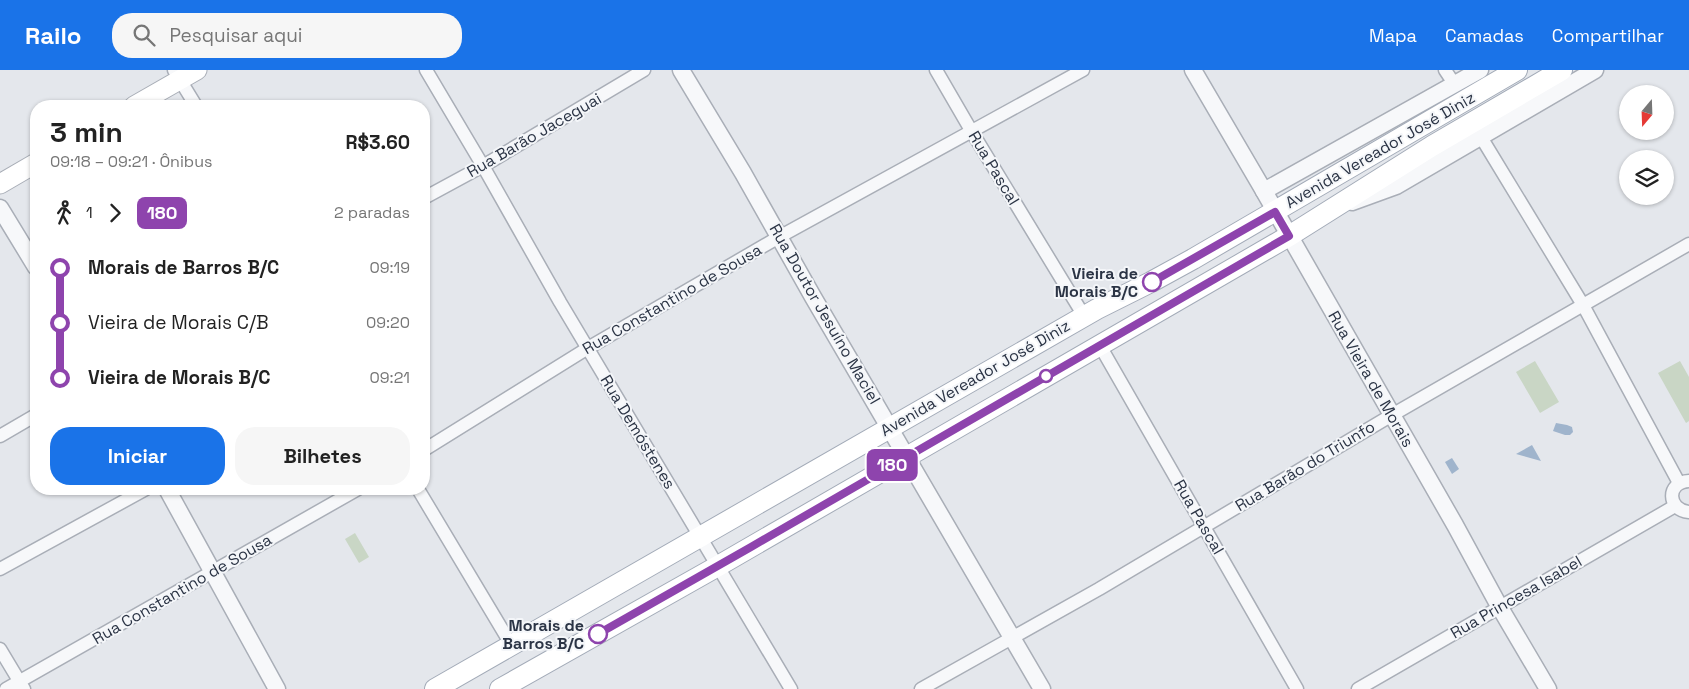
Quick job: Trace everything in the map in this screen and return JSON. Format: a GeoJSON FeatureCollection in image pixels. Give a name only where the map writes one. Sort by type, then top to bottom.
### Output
{"type":"FeatureCollection","features":[{"type":"Feature","properties":{"kind":"main road"},"geometry":{"type":"LineString","coordinates":[[142,100],[177,75],[197,70]]}},
{"type":"Feature","properties":{"kind":"main road","name":"Avenida Vereador José Diniz"},"geometry":{"type":"LineString","coordinates":[[431,688],[512,646],[1084,316],[1152,282],[1517,70]]}},
{"type":"Feature","properties":{"kind":"main road","name":"Avenida Vereador José Diniz"},"geometry":{"type":"LineString","coordinates":[[500,689],[718,566],[1289,236],[1432,146],[1562,70]]}},
{"type":"Feature","properties":{"kind":"main road"},"geometry":{"type":"LineString","coordinates":[[0,184],[30,166]]}},
{"type":"Feature","properties":{"kind":"street","name":"Rua Demóstenes"},"geometry":{"type":"LineString","coordinates":[[426,70],[560,302],[791,689]]}},
{"type":"Feature","properties":{"kind":"street","name":"Rua Barão Jaceguai"},"geometry":{"type":"LineString","coordinates":[[430,195],[483,166],[644,70]]}},
{"type":"Feature","properties":{"kind":"street","name":"Rua Doutor Jesuíno Maciel"},"geometry":{"type":"LineString","coordinates":[[681,70],[743,173],[1042,689]]}},
{"type":"Feature","properties":{"kind":"street","name":"Rua Pascal"},"geometry":{"type":"LineString","coordinates":[[936,70],[1084,316]]}},
{"type":"Feature","properties":{"kind":"street","name":"Rua Constantino de Sousa"},"geometry":{"type":"LineString","coordinates":[[430,446],[588,348],[779,237],[1083,70]]}},
{"type":"Feature","properties":{"kind":"street","name":"Rua Vieira de Morais"},"geometry":{"type":"LineString","coordinates":[[1193,70],[1548,689]]}},
{"type":"Feature","properties":{"kind":"street"},"geometry":{"type":"LineString","coordinates":[[1445,70],[1455,85]]}},
{"type":"Feature","properties":{"kind":"street","name":"Avenida Vereador José Diniz"},"geometry":{"type":"LineString","coordinates":[[1264,191],[1480,70]]}},
{"type":"Feature","properties":{"kind":"street","name":"Avenida Vereador José Diniz"},"geometry":{"type":"LineString","coordinates":[[1338,206],[1363,199],[1396,186],[1595,70]]}},
{"type":"Feature","properties":{"kind":"street"},"geometry":{"type":"LineString","coordinates":[[177,75],[192,100]]}},
{"type":"Feature","properties":{"kind":"street"},"geometry":{"type":"LineString","coordinates":[[1481,137],[1583,305],[1684,482],[1673,492],[1672,496],[1675,506],[1689,512]]}},
{"type":"Feature","properties":{"kind":"street"},"geometry":{"type":"LineString","coordinates":[[0,208],[30,257]]}},
{"type":"Feature","properties":{"kind":"street","name":"Rua Barão do Triunfo"},"geometry":{"type":"LineString","coordinates":[[921,689],[1099,588],[1392,415],[1689,244]]}},
{"type":"Feature","properties":{"kind":"street","name":"Rua Pascal"},"geometry":{"type":"LineString","coordinates":[[1100,344],[1297,689]]}},
{"type":"Feature","properties":{"kind":"street"},"geometry":{"type":"LineString","coordinates":[[1,433],[30,418]]}},
{"type":"Feature","properties":{"kind":"street"},"geometry":{"type":"LineString","coordinates":[[0,568],[135,495]]}},
{"type":"Feature","properties":{"kind":"street"},"geometry":{"type":"LineString","coordinates":[[170,495],[277,689]]}},
{"type":"Feature","properties":{"kind":"street","name":"Rua Constantino de Sousa"},"geometry":{"type":"LineString","coordinates":[[6,689],[21,685],[348,495]]}},
{"type":"Feature","properties":{"kind":"street"},"geometry":{"type":"LineString","coordinates":[[422,495],[512,646]]}},
{"type":"Feature","properties":{"kind":"street","name":"Rua Princesa Isabel"},"geometry":{"type":"LineString","coordinates":[[1358,689],[1675,506]]}},
{"type":"Feature","properties":{"kind":"street"},"geometry":{"type":"LineString","coordinates":[[0,649],[21,685]]}},
{"type":"Feature","properties":{"kind":"green space"},"geometry":{"type":"Polygon","coordinates":[[[1535,361],[1559,402],[1540,413],[1516,372],[1535,361]]]}},
{"type":"Feature","properties":{"kind":"green space"},"geometry":{"type":"Polygon","coordinates":[[[1680,361],[1689,377],[1689,421],[1686,423],[1658,373],[1680,361]]]}},
{"type":"Feature","properties":{"kind":"green space"},"geometry":{"type":"Polygon","coordinates":[[[355,533],[369,557],[359,563],[345,539],[355,533]]]}},
{"type":"Feature","properties":{"kind":"water"},"geometry":{"type":"Polygon","coordinates":[[[1556,423],[1572,427],[1573,432],[1570,435],[1565,435],[1553,431],[1556,423]]]}},
{"type":"Feature","properties":{"kind":"water"},"geometry":{"type":"Polygon","coordinates":[[[1532,445],[1541,461],[1516,454],[1532,445]]]}},
{"type":"Feature","properties":{"kind":"water"},"geometry":{"type":"Polygon","coordinates":[[[1452,458],[1459,469],[1452,474],[1445,462],[1452,458]]]}},
{"type":"Feature","properties":{"kind":"bus line","name":"180"},"geometry":{"type":"LineString","coordinates":[[598,634],[1289,236],[1275,212],[1152,282]]}},
{"type":"Feature","properties":{"kind":"place","name":"Vieira de Morais B/C"},"geometry":{"type":"Point","coordinates":[1152,282]}},
{"type":"Feature","properties":{"kind":"place","name":"Morais de Barros B/C"},"geometry":{"type":"Point","coordinates":[598,634]}}]}
